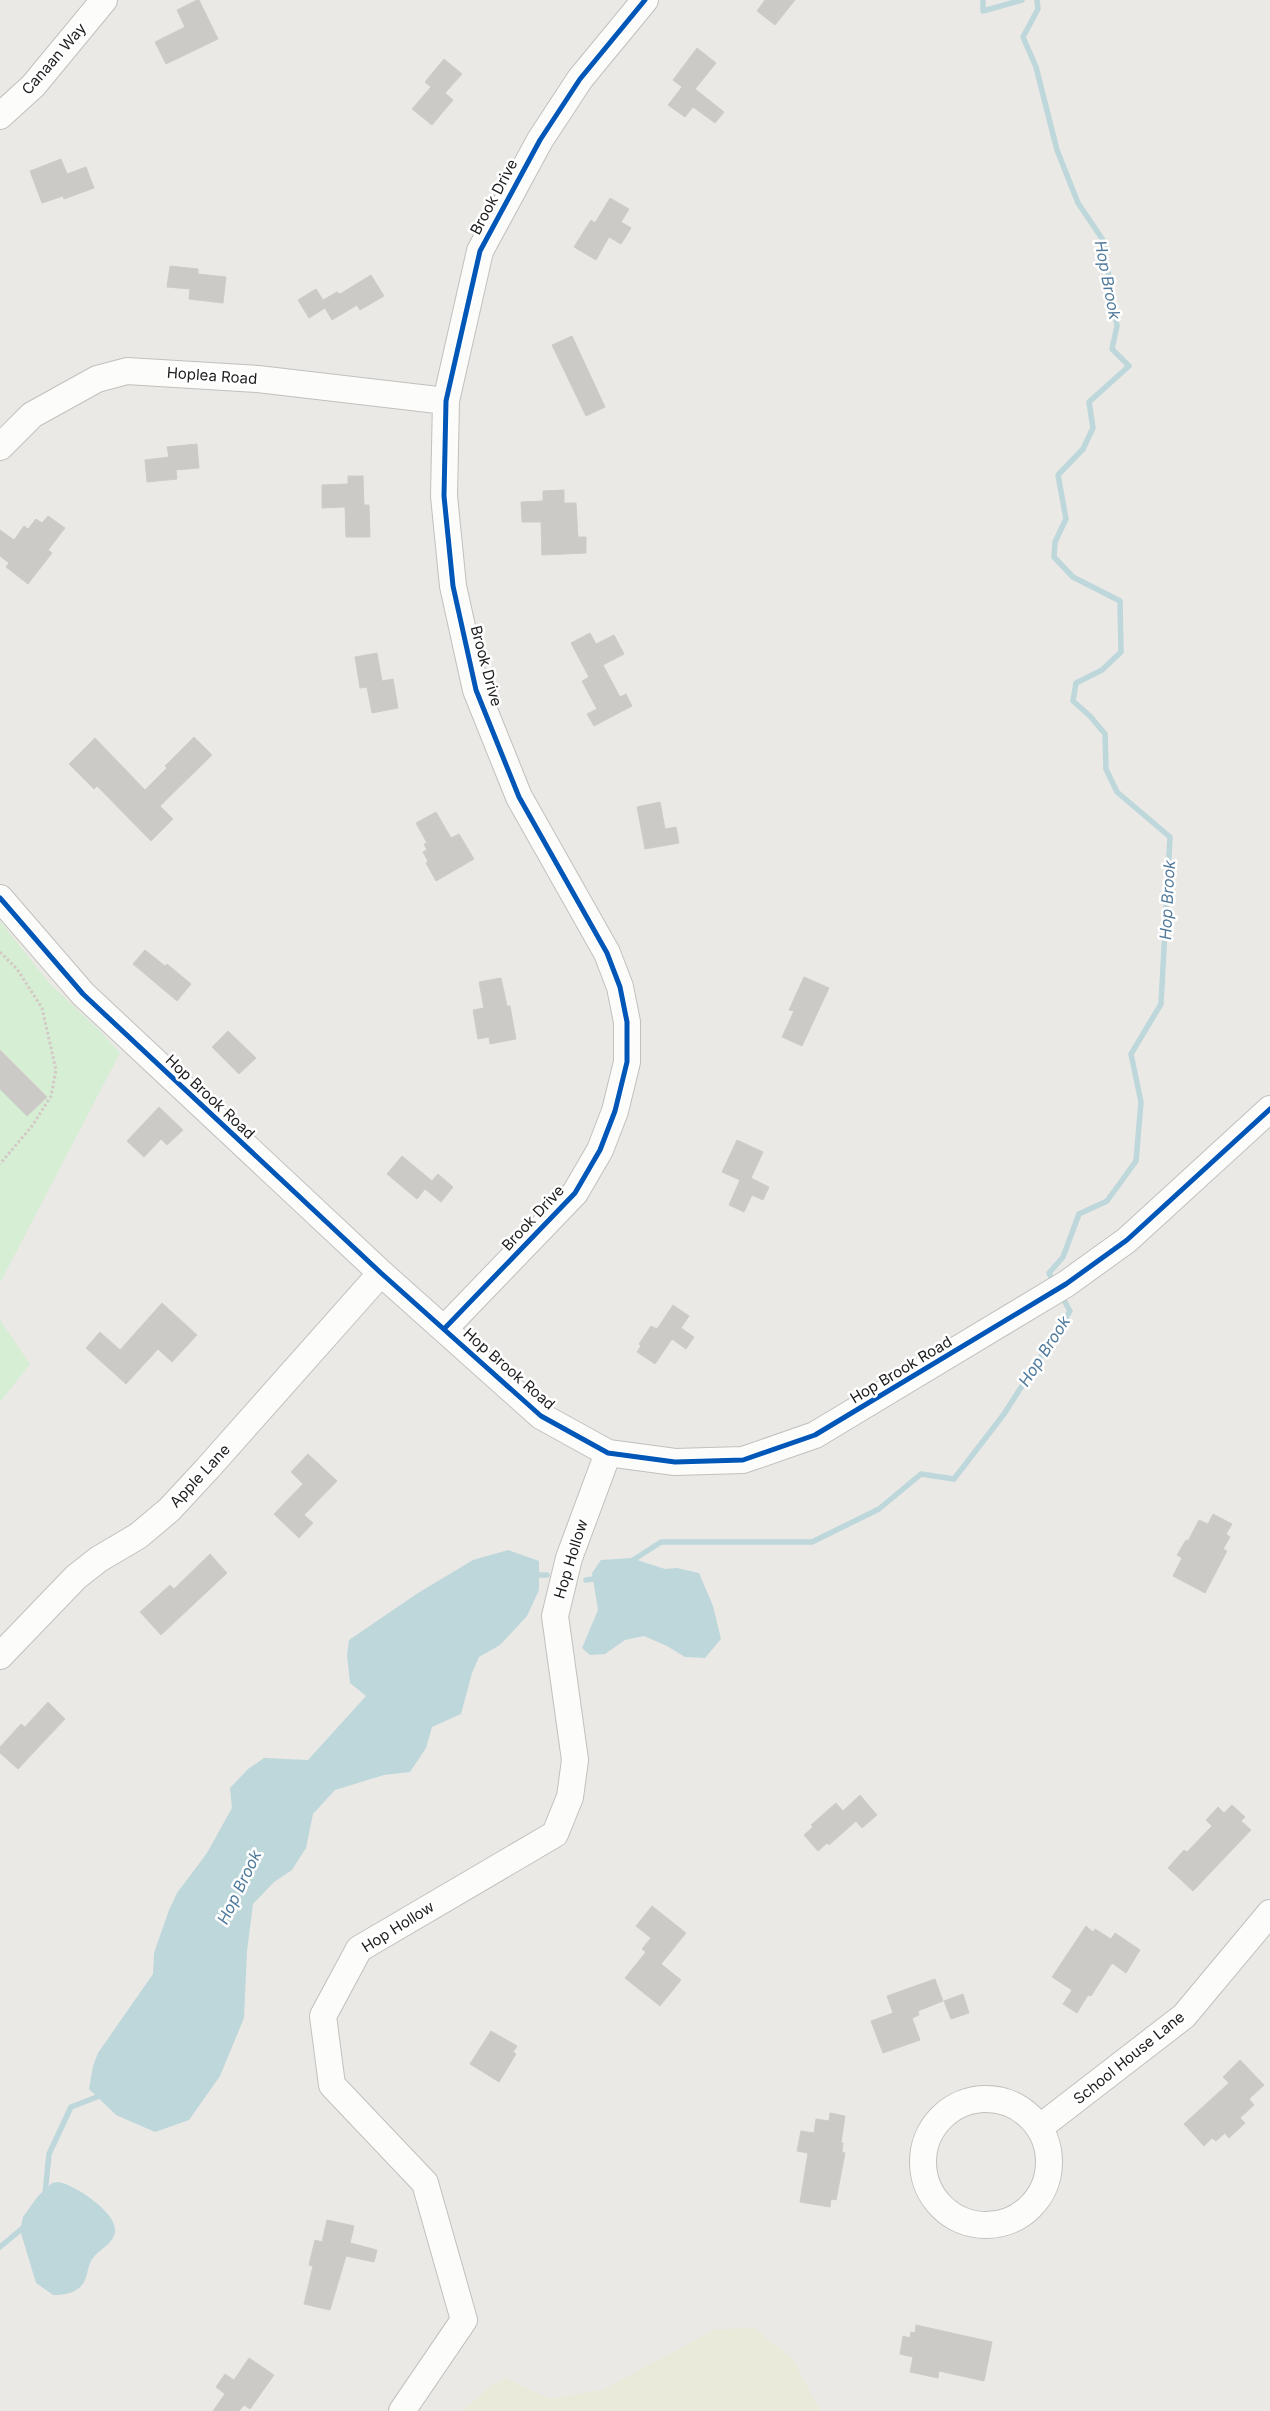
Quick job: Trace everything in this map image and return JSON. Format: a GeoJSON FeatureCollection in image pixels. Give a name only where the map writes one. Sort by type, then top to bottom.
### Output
{"type":"FeatureCollection","features":[{"type":"Feature","properties":{"kind":"street","name":"Canaan Way"},"geometry":{"type":"LineString","coordinates":[[0,116],[33,86],[104,0]]}},
{"type":"Feature","properties":{"kind":"street","name":"Brook Drive"},"geometry":{"type":"LineString","coordinates":[[444,1329],[575,1193],[600,1150],[615,1112],[626,1062],[627,1022],[620,987],[607,953],[519,797],[476,690],[453,586],[444,496],[446,401],[480,251],[540,140],[580,79],[645,0]]}},
{"type":"Feature","properties":{"kind":"street","name":"Hoplea Road"},"geometry":{"type":"LineString","coordinates":[[0,447],[32,415],[97,379],[127,371],[258,379],[446,401]]}},
{"type":"Feature","properties":{"kind":"street","name":"Hop Brook Road"},"geometry":{"type":"LineString","coordinates":[[0,898],[83,994],[381,1273],[542,1416],[608,1453],[676,1462],[743,1460],[815,1435],[1059,1289],[1127,1240],[1270,1109]]}},
{"type":"Feature","properties":{"kind":"street","name":"Apple Lane"},"geometry":{"type":"LineString","coordinates":[[0,1656],[76,1577],[138,1536],[169,1510],[381,1273]]}},
{"type":"Feature","properties":{"kind":"street","name":"Hop Hollow"},"geometry":{"type":"LineString","coordinates":[[402,2411],[464,2320],[425,2183],[332,2085],[323,2016],[359,1949],[555,1834],[573,1783],[575,1754],[555,1616],[569,1558],[608,1453]]}},
{"type":"Feature","properties":{"kind":"street","name":"School House Lane"},"geometry":{"type":"LineString","coordinates":[[1039,2128],[1184,2016],[1270,1913]]}},
{"type":"Feature","properties":{"kind":"street"},"geometry":{"type":"LineString","coordinates":[[980,2100],[1008,2102],[1026,2113],[1039,2128],[1047,2146],[1049,2166],[1046,2179],[1035,2203],[1020,2216],[1001,2223],[985,2225],[968,2223],[953,2216],[937,2202],[927,2185],[922,2164],[924,2151],[934,2125],[948,2111],[967,2102],[980,2100]]}},
{"type":"Feature","properties":{"kind":"path"},"geometry":{"type":"LineString","coordinates":[[0,952],[17,969],[42,1008],[56,1070],[51,1096],[32,1126],[0,1164]]}},
{"type":"Feature","properties":{"kind":"green space"},"geometry":{"type":"Polygon","coordinates":[[[0,921],[51,985],[99,1030],[120,1053],[0,1283],[0,921]]]}},
{"type":"Feature","properties":{"kind":"green space"},"geometry":{"type":"Polygon","coordinates":[[[0,1320],[30,1364],[0,1402],[0,1320]]]}},
{"type":"Feature","properties":{"kind":"green space"},"geometry":{"type":"Polygon","coordinates":[[[754,2328],[793,2359],[820,2411],[461,2411],[492,2385],[506,2378],[550,2399],[602,2390],[716,2329],[754,2328]]]}},
{"type":"Feature","properties":{"kind":"water"},"geometry":{"type":"Polygon","coordinates":[[[508,1550],[539,1561],[539,1590],[527,1616],[500,1645],[479,1657],[472,1673],[461,1714],[432,1727],[426,1748],[410,1772],[384,1775],[335,1790],[313,1814],[306,1848],[292,1870],[274,1882],[253,1904],[247,1951],[244,2018],[220,2076],[189,2120],[155,2132],[116,2115],[89,2089],[93,2066],[98,2053],[153,1974],[154,1953],[169,1910],[177,1893],[207,1853],[232,1808],[230,1788],[248,1769],[264,1758],[308,1760],[366,1696],[350,1683],[347,1655],[349,1640],[418,1593],[473,1560],[508,1550]]]}},
{"type":"Feature","properties":{"kind":"water"},"geometry":{"type":"Polygon","coordinates":[[[631,1558],[665,1569],[677,1568],[699,1573],[713,1606],[721,1639],[705,1658],[685,1657],[667,1646],[644,1636],[625,1640],[605,1654],[590,1655],[582,1648],[598,1610],[592,1573],[601,1560],[631,1558]]]}},
{"type":"Feature","properties":{"kind":"water"},"geometry":{"type":"Polygon","coordinates":[[[58,2182],[74,2188],[103,2208],[114,2224],[115,2232],[114,2237],[91,2261],[82,2285],[70,2293],[53,2295],[36,2283],[20,2230],[23,2217],[38,2196],[52,2183],[58,2182]]]}},
{"type":"Feature","properties":{"kind":"building"},"geometry":{"type":"Polygon","coordinates":[[[199,0],[218,39],[166,64],[155,42],[185,27],[177,10],[199,0]]]}},
{"type":"Feature","properties":{"kind":"building"},"geometry":{"type":"Polygon","coordinates":[[[765,0],[795,0],[775,25],[757,11],[765,0]]]}},
{"type":"Feature","properties":{"kind":"building"},"geometry":{"type":"Polygon","coordinates":[[[697,48],[716,63],[695,89],[724,112],[715,123],[693,107],[685,117],[668,105],[682,87],[673,80],[697,48]]]}},
{"type":"Feature","properties":{"kind":"building"},"geometry":{"type":"Polygon","coordinates":[[[444,59],[462,74],[445,93],[453,100],[432,125],[412,109],[431,87],[425,82],[444,59]]]}},
{"type":"Feature","properties":{"kind":"building"},"geometry":{"type":"Polygon","coordinates":[[[61,159],[67,174],[86,167],[94,188],[64,199],[63,196],[42,203],[30,171],[61,159]]]}},
{"type":"Feature","properties":{"kind":"building"},"geometry":{"type":"Polygon","coordinates":[[[610,198],[629,209],[621,222],[631,228],[621,244],[609,237],[596,260],[574,247],[591,220],[595,223],[610,198]]]}},
{"type":"Feature","properties":{"kind":"building"},"geometry":{"type":"Polygon","coordinates":[[[170,266],[198,269],[198,274],[226,277],[223,303],[189,299],[190,289],[167,287],[170,266]]]}},
{"type":"Feature","properties":{"kind":"building"},"geometry":{"type":"Polygon","coordinates":[[[371,275],[384,296],[360,310],[357,305],[332,320],[325,308],[309,318],[298,300],[316,289],[323,300],[337,292],[340,294],[371,275]]]}},
{"type":"Feature","properties":{"kind":"building"},"geometry":{"type":"Polygon","coordinates":[[[572,336],[605,407],[586,416],[552,345],[572,336]]]}},
{"type":"Feature","properties":{"kind":"building"},"geometry":{"type":"Polygon","coordinates":[[[197,444],[199,468],[176,470],[177,479],[147,482],[145,460],[169,457],[167,447],[197,444]]]}},
{"type":"Feature","properties":{"kind":"building"},"geometry":{"type":"Polygon","coordinates":[[[348,476],[363,476],[364,505],[369,505],[370,537],[346,537],[345,507],[322,508],[322,485],[348,484],[348,476]]]}},
{"type":"Feature","properties":{"kind":"building"},"geometry":{"type":"Polygon","coordinates":[[[564,490],[564,503],[576,503],[578,537],[586,537],[586,553],[542,555],[541,522],[522,522],[521,502],[543,501],[543,491],[564,490]]]}},
{"type":"Feature","properties":{"kind":"building"},"geometry":{"type":"Polygon","coordinates":[[[48,516],[65,528],[48,550],[52,553],[28,584],[6,567],[9,563],[0,556],[0,530],[14,540],[24,526],[28,529],[36,519],[42,523],[48,516]]]}},
{"type":"Feature","properties":{"kind":"building"},"geometry":{"type":"Polygon","coordinates":[[[590,633],[596,644],[614,635],[624,654],[603,665],[620,697],[626,694],[632,706],[594,726],[587,714],[597,709],[582,681],[589,677],[571,643],[590,633]]]}},
{"type":"Feature","properties":{"kind":"building"},"geometry":{"type":"Polygon","coordinates":[[[377,653],[382,681],[393,679],[398,708],[372,713],[367,687],[360,688],[355,657],[377,653]]]}},
{"type":"Feature","properties":{"kind":"building"},"geometry":{"type":"Polygon","coordinates":[[[194,737],[212,755],[160,806],[173,819],[151,841],[97,786],[94,789],[69,764],[95,738],[145,790],[167,768],[165,766],[194,737]]]}},
{"type":"Feature","properties":{"kind":"building"},"geometry":{"type":"Polygon","coordinates":[[[660,802],[665,829],[676,827],[679,843],[645,849],[637,807],[660,802]]]}},
{"type":"Feature","properties":{"kind":"building"},"geometry":{"type":"Polygon","coordinates":[[[436,812],[451,838],[459,834],[474,859],[436,881],[426,863],[428,861],[423,852],[427,850],[424,844],[427,843],[416,823],[436,812]]]}},
{"type":"Feature","properties":{"kind":"building"},"geometry":{"type":"Polygon","coordinates":[[[145,950],[165,966],[167,964],[191,984],[177,1001],[133,964],[145,950]]]}},
{"type":"Feature","properties":{"kind":"building"},"geometry":{"type":"Polygon","coordinates":[[[804,977],[829,988],[802,1046],[782,1037],[794,1011],[789,1010],[804,977]]]}},
{"type":"Feature","properties":{"kind":"building"},"geometry":{"type":"Polygon","coordinates":[[[501,978],[507,1006],[510,1006],[516,1039],[490,1044],[489,1037],[478,1039],[473,1010],[484,1008],[479,982],[501,978]]]}},
{"type":"Feature","properties":{"kind":"building"},"geometry":{"type":"Polygon","coordinates":[[[228,1031],[256,1058],[239,1074],[212,1047],[228,1031]]]}},
{"type":"Feature","properties":{"kind":"building"},"geometry":{"type":"Polygon","coordinates":[[[0,1050],[47,1097],[27,1116],[0,1089],[0,1050]]]}},
{"type":"Feature","properties":{"kind":"building"},"geometry":{"type":"Polygon","coordinates":[[[159,1107],[183,1130],[167,1145],[161,1139],[144,1157],[127,1141],[159,1107]]]}},
{"type":"Feature","properties":{"kind":"building"},"geometry":{"type":"Polygon","coordinates":[[[737,1140],[763,1152],[751,1178],[769,1187],[763,1200],[752,1195],[744,1212],[729,1205],[740,1180],[722,1172],[737,1140]]]}},
{"type":"Feature","properties":{"kind":"building"},"geometry":{"type":"Polygon","coordinates":[[[402,1156],[432,1181],[438,1174],[453,1187],[441,1202],[425,1189],[417,1199],[387,1174],[402,1156]]]}},
{"type":"Feature","properties":{"kind":"building"},"geometry":{"type":"Polygon","coordinates":[[[162,1303],[197,1335],[172,1362],[158,1349],[126,1384],[86,1348],[100,1332],[120,1350],[162,1303]]]}},
{"type":"Feature","properties":{"kind":"building"},"geometry":{"type":"Polygon","coordinates":[[[673,1305],[689,1316],[681,1328],[694,1337],[686,1349],[672,1339],[655,1364],[637,1352],[641,1346],[639,1344],[651,1326],[657,1329],[673,1305]]]}},
{"type":"Feature","properties":{"kind":"building"},"geometry":{"type":"Polygon","coordinates":[[[308,1454],[337,1481],[304,1515],[313,1523],[299,1538],[274,1514],[303,1484],[291,1472],[308,1454]]]}},
{"type":"Feature","properties":{"kind":"building"},"geometry":{"type":"Polygon","coordinates":[[[1213,1514],[1232,1524],[1226,1534],[1230,1537],[1223,1549],[1227,1551],[1205,1593],[1173,1576],[1182,1558],[1177,1555],[1186,1540],[1188,1541],[1199,1520],[1208,1524],[1213,1514]]]}},
{"type":"Feature","properties":{"kind":"building"},"geometry":{"type":"Polygon","coordinates":[[[210,1554],[227,1573],[161,1635],[140,1612],[170,1585],[174,1589],[210,1554]]]}},
{"type":"Feature","properties":{"kind":"building"},"geometry":{"type":"Polygon","coordinates":[[[48,1702],[65,1719],[18,1769],[0,1753],[0,1747],[21,1724],[25,1727],[48,1702]]]}},
{"type":"Feature","properties":{"kind":"building"},"geometry":{"type":"Polygon","coordinates":[[[860,1795],[877,1815],[862,1828],[856,1821],[829,1845],[827,1843],[818,1851],[804,1835],[813,1827],[811,1825],[836,1803],[843,1811],[860,1795]]]}},
{"type":"Feature","properties":{"kind":"building"},"geometry":{"type":"Polygon","coordinates":[[[1232,1805],[1245,1817],[1241,1821],[1251,1830],[1193,1891],[1168,1868],[1184,1850],[1187,1852],[1212,1826],[1206,1820],[1218,1807],[1224,1813],[1232,1805]]]}},
{"type":"Feature","properties":{"kind":"building"},"geometry":{"type":"Polygon","coordinates":[[[652,1906],[686,1933],[661,1964],[681,1980],[660,2006],[625,1978],[646,1952],[642,1949],[651,1938],[636,1926],[652,1906]]]}},
{"type":"Feature","properties":{"kind":"building"},"geometry":{"type":"Polygon","coordinates":[[[1086,1926],[1093,1932],[1095,1929],[1111,1939],[1115,1933],[1140,1950],[1126,1973],[1112,1963],[1091,1996],[1088,1995],[1077,2013],[1063,2004],[1072,1990],[1052,1977],[1086,1926]]]}},
{"type":"Feature","properties":{"kind":"building"},"geometry":{"type":"Polygon","coordinates":[[[935,1979],[943,2001],[918,2011],[919,2015],[912,2018],[920,2040],[883,2053],[871,2021],[893,2013],[887,1996],[935,1979]]]}},
{"type":"Feature","properties":{"kind":"building"},"geometry":{"type":"Polygon","coordinates":[[[963,1994],[969,2013],[951,2019],[944,2001],[963,1994]]]}},
{"type":"Feature","properties":{"kind":"building"},"geometry":{"type":"Polygon","coordinates":[[[491,2031],[517,2046],[513,2052],[516,2054],[499,2082],[470,2064],[491,2031]]]}},
{"type":"Feature","properties":{"kind":"building"},"geometry":{"type":"Polygon","coordinates":[[[1240,2060],[1264,2085],[1249,2099],[1254,2105],[1240,2118],[1245,2123],[1229,2138],[1225,2133],[1216,2141],[1212,2138],[1204,2146],[1184,2124],[1229,2083],[1223,2077],[1240,2060]]]}},
{"type":"Feature","properties":{"kind":"building"},"geometry":{"type":"Polygon","coordinates":[[[830,2113],[845,2116],[841,2143],[843,2143],[842,2152],[845,2153],[836,2200],[831,2199],[830,2207],[800,2202],[808,2153],[797,2151],[801,2131],[814,2133],[816,2119],[829,2121],[830,2113]]]}},
{"type":"Feature","properties":{"kind":"building"},"geometry":{"type":"Polygon","coordinates":[[[327,2220],[354,2226],[350,2243],[377,2250],[374,2262],[346,2256],[330,2310],[304,2304],[313,2266],[309,2265],[315,2240],[322,2242],[327,2220]]]}},
{"type":"Feature","properties":{"kind":"building"},"geometry":{"type":"Polygon","coordinates":[[[916,2325],[992,2342],[984,2381],[939,2371],[938,2378],[910,2372],[913,2357],[900,2354],[903,2336],[910,2338],[911,2332],[915,2333],[916,2325]]]}},
{"type":"Feature","properties":{"kind":"building"},"geometry":{"type":"Polygon","coordinates":[[[249,2358],[274,2375],[250,2409],[244,2405],[239,2411],[213,2411],[225,2394],[216,2387],[225,2374],[234,2380],[249,2358]]]}},
{"type":"Feature","properties":{"kind":"waterway","name":"Hop Brook"},"geometry":{"type":"LineString","coordinates":[[983,0],[983,11],[1022,0]]}},
{"type":"Feature","properties":{"kind":"waterway","name":"Hop Brook"},"geometry":{"type":"LineString","coordinates":[[1037,0],[1038,9],[1023,37],[1036,67],[1057,150],[1078,203],[1103,240],[1117,326],[1112,349],[1129,366],[1089,402],[1093,428],[1083,449],[1058,475],[1066,519],[1055,542],[1054,557],[1073,577],[1120,601],[1121,652],[1102,670],[1076,683],[1073,701],[1090,716],[1105,734],[1106,769],[1117,792],[1170,837],[1161,1004],[1131,1054],[1141,1102],[1136,1161],[1107,1201],[1079,1214],[1063,1257],[1049,1273],[1054,1283]]}},
{"type":"Feature","properties":{"kind":"waterway","name":"Hop Brook"},"geometry":{"type":"LineString","coordinates":[[630,1562],[661,1542],[812,1542],[879,1509],[921,1474],[954,1479],[1004,1414],[1070,1311],[1061,1295]]}},
{"type":"Feature","properties":{"kind":"waterway","name":"Hop Brook"},"geometry":{"type":"LineString","coordinates":[[534,1575],[547,1575]]}},
{"type":"Feature","properties":{"kind":"waterway","name":"Hop Brook"},"geometry":{"type":"LineString","coordinates":[[586,1580],[600,1578]]}},
{"type":"Feature","properties":{"kind":"waterway","name":"Hop Brook"},"geometry":{"type":"LineString","coordinates":[[45,2194],[49,2154],[71,2107],[102,2095]]}},
{"type":"Feature","properties":{"kind":"waterway","name":"Hop Brook"},"geometry":{"type":"LineString","coordinates":[[0,2247],[24,2227]]}},
{"type":"Feature","properties":{"kind":"cycle path"},"geometry":{"type":"LineString","coordinates":[[444,1329],[575,1193],[600,1150],[615,1111],[627,1062],[627,1022],[620,987],[607,953],[519,797],[476,690],[453,586],[444,496],[446,401],[480,251],[540,140],[580,79],[645,0]]}},
{"type":"Feature","properties":{"kind":"cycle path"},"geometry":{"type":"LineString","coordinates":[[0,898],[83,994],[381,1273],[541,1416],[608,1453],[675,1462],[743,1460],[815,1435],[1066,1284],[1127,1240],[1270,1109]]}}]}
